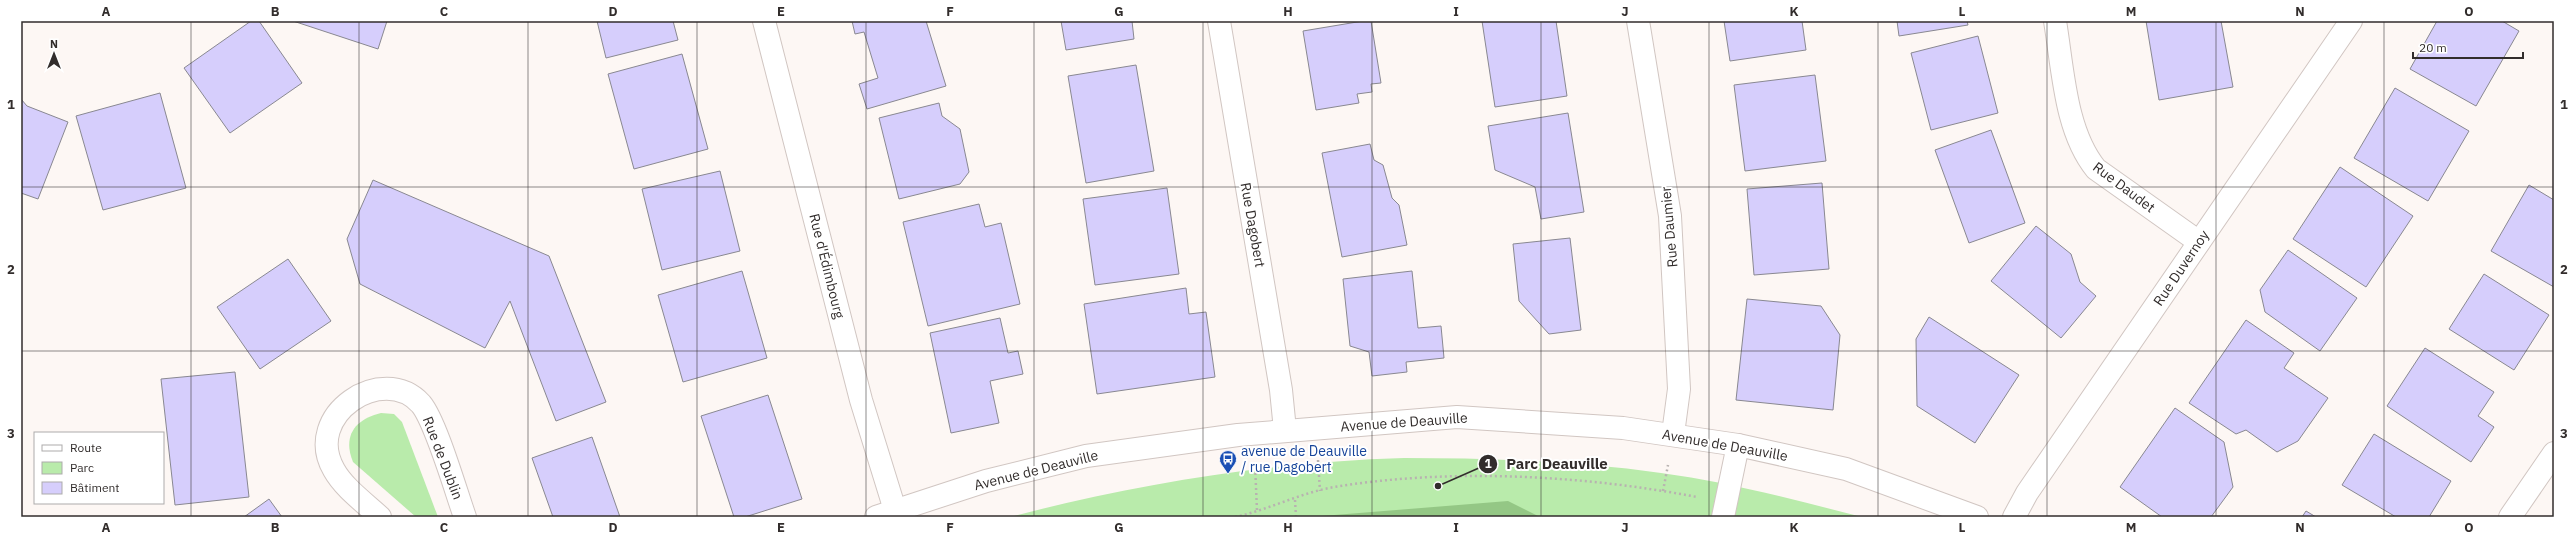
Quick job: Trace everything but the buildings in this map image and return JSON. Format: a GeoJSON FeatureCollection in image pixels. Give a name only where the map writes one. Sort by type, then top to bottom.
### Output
{"type":"FeatureCollection","features":[{"type":"Feature","properties":{"kind":"street","name":"Rue d'Édimbourg"},"geometry":{"type":"LineString","coordinates":[[764,21],[861,400],[886,514]]}},
{"type":"Feature","properties":{"kind":"street","name":"Rue Dagobert"},"geometry":{"type":"LineString","coordinates":[[1219,21],[1281,390],[1285,430]]}},
{"type":"Feature","properties":{"kind":"street","name":"Rue Daumier"},"geometry":{"type":"LineString","coordinates":[[1638,21],[1671,224],[1678,389],[1673,434]]}},
{"type":"Feature","properties":{"kind":"street","name":"Rue Daudet"},"geometry":{"type":"LineString","coordinates":[[2055,21],[2072,117],[2077,139],[2084,155],[2096,169],[2198,242]]}},
{"type":"Feature","properties":{"kind":"street","name":"Rue Duvernoy"},"geometry":{"type":"LineString","coordinates":[[2014,517],[2027,493],[2351,21]]}},
{"type":"Feature","properties":{"kind":"street","name":"Rue de Dublin"},"geometry":{"type":"LineString","coordinates":[[380,517],[350,489],[333,469],[328,455],[328,441],[329,428],[335,415],[344,404],[365,394],[388,390],[412,397],[428,414],[465,517]]}},
{"type":"Feature","properties":{"kind":"street","name":"Avenue de Deauville"},"geometry":{"type":"LineString","coordinates":[[886,514],[1016,472],[1086,456],[1285,430],[1457,417],[1537,420],[1673,434],[1738,446],[1846,469],[1977,517]]}},
{"type":"Feature","properties":{"kind":"street"},"geometry":{"type":"LineString","coordinates":[[1724,517],[1738,446]]}},
{"type":"Feature","properties":{"kind":"street"},"geometry":{"type":"LineString","coordinates":[[2510,517],[2554,453]]}},
{"type":"Feature","properties":{"kind":"path"},"geometry":{"type":"LineString","coordinates":[[1317,456],[1320,491]]}},
{"type":"Feature","properties":{"kind":"path"},"geometry":{"type":"LineString","coordinates":[[1254,458],[1258,511]]}},
{"type":"Feature","properties":{"kind":"path"},"geometry":{"type":"LineString","coordinates":[[1663,491],[1667,469]]}},
{"type":"Feature","properties":{"kind":"path"},"geometry":{"type":"LineString","coordinates":[[1235,517],[1320,491],[1358,484],[1473,477],[1542,478],[1663,491],[1704,498]]}},
{"type":"Feature","properties":{"kind":"path"},"geometry":{"type":"LineString","coordinates":[[1295,499],[1296,517]]}},
{"type":"Feature","properties":{"kind":"green space"},"geometry":{"type":"Polygon","coordinates":[[[381,413],[394,414],[402,422],[438,517],[416,517],[353,462],[349,444],[350,436],[358,424],[365,419],[381,413]]]}},
{"type":"Feature","properties":{"kind":"green space"},"geometry":{"type":"Polygon","coordinates":[[[1404,458],[1533,461],[1661,473],[1737,486],[1862,517],[1010,517],[1107,494],[1205,476],[1304,464],[1404,458]]]}},
{"type":"Feature","properties":{"kind":"green space"},"geometry":{"type":"Polygon","coordinates":[[[1508,501],[1540,517],[1322,517],[1322,516],[1508,501]]]}},
{"type":"Feature","properties":{"kind":"place","name":"avenue de Deauville / rue Dagobert"},"geometry":{"type":"Point","coordinates":[1228,474]}},
{"type":"Feature","properties":{"kind":"place","name":"Parc Deauville"},"geometry":{"type":"Point","coordinates":[1438,486]}}]}
